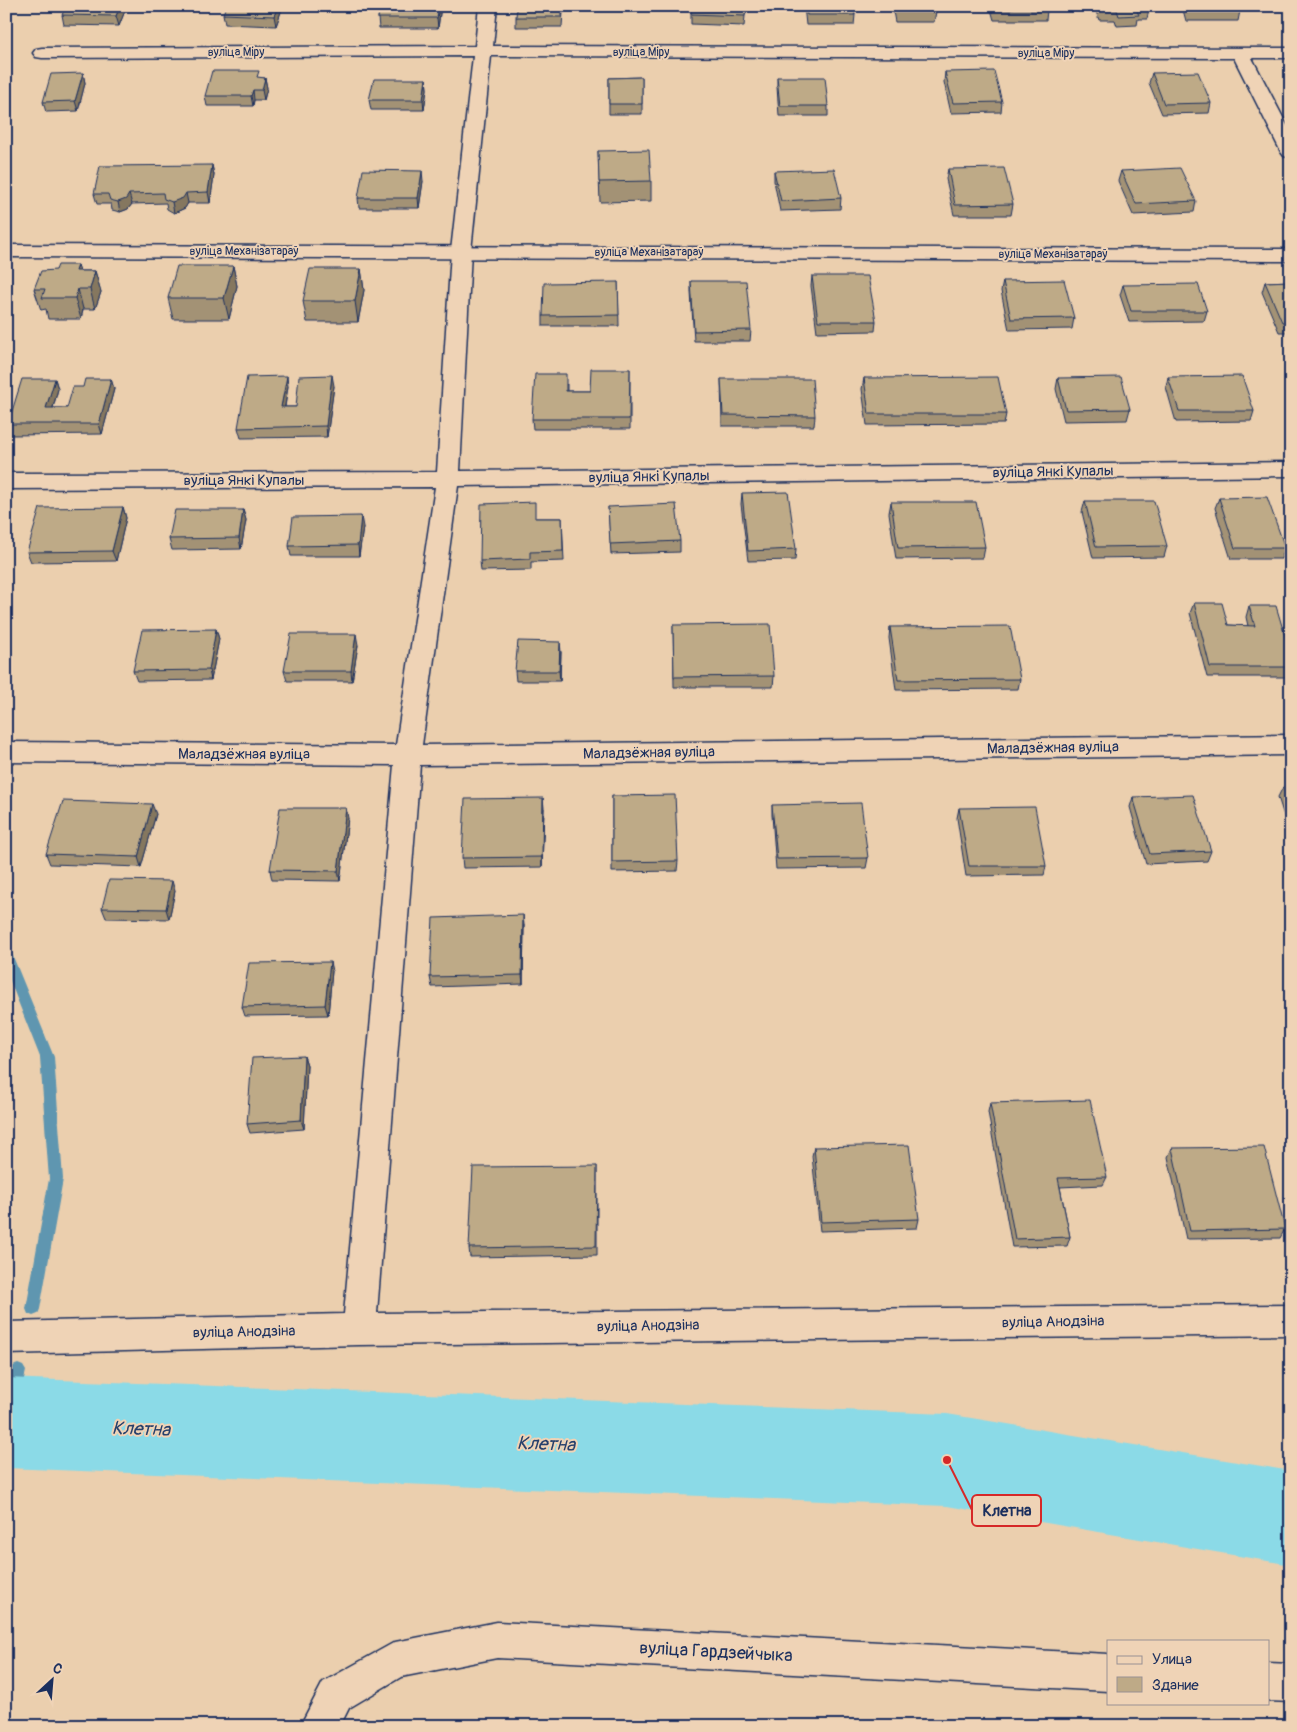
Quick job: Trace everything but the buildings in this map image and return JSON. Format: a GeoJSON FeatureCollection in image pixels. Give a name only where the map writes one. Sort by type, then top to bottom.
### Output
{"type":"FeatureCollection","features":[{"type":"Feature","properties":{"kind":"street"},"geometry":{"type":"LineString","coordinates":[[359,1329],[392,922],[408,756],[448,479],[461,250],[488,6]]}},
{"type":"Feature","properties":{"kind":"street","name":"вуліца Міру"},"geometry":{"type":"LineString","coordinates":[[42,53],[483,51],[1291,53]]}},
{"type":"Feature","properties":{"kind":"street"},"geometry":{"type":"LineString","coordinates":[[1240,53],[1291,152]]}},
{"type":"Feature","properties":{"kind":"street","name":"вуліца Механізатараў"},"geometry":{"type":"LineString","coordinates":[[6,251],[461,250],[1291,255]]}},
{"type":"Feature","properties":{"kind":"street","name":"вуліца Янкі Купалы"},"geometry":{"type":"LineString","coordinates":[[6,481],[448,479],[1291,469]]}},
{"type":"Feature","properties":{"kind":"street","name":"Маладзёжная вуліца"},"geometry":{"type":"LineString","coordinates":[[6,752],[408,756],[1291,745]]}},
{"type":"Feature","properties":{"kind":"street","name":"вуліца Анодзіна"},"geometry":{"type":"LineString","coordinates":[[6,1338],[359,1329],[1291,1320]]}},
{"type":"Feature","properties":{"kind":"street","name":"вуліца Гардзейчыка"},"geometry":{"type":"LineString","coordinates":[[328,1710],[395,1660],[497,1640],[1107,1674]]}},
{"type":"Feature","properties":{"kind":"street"},"geometry":{"type":"LineString","coordinates":[[1270,1682],[1291,1683]]}},
{"type":"Feature","properties":{"kind":"waterway"},"geometry":{"type":"LineString","coordinates":[[6,954],[47,1057],[56,1179],[33,1309]]}},
{"type":"Feature","properties":{"kind":"waterway"},"geometry":{"type":"LineString","coordinates":[[6,1422],[18,1371]]}},
{"type":"Feature","properties":{"kind":"waterway","name":"Клетна"},"geometry":{"type":"LineString","coordinates":[[6,1423],[947,1460],[1291,1518]]}},
{"type":"Feature","properties":{"kind":"place","name":"Клетна"},"geometry":{"type":"Point","coordinates":[947,1460]}}]}
